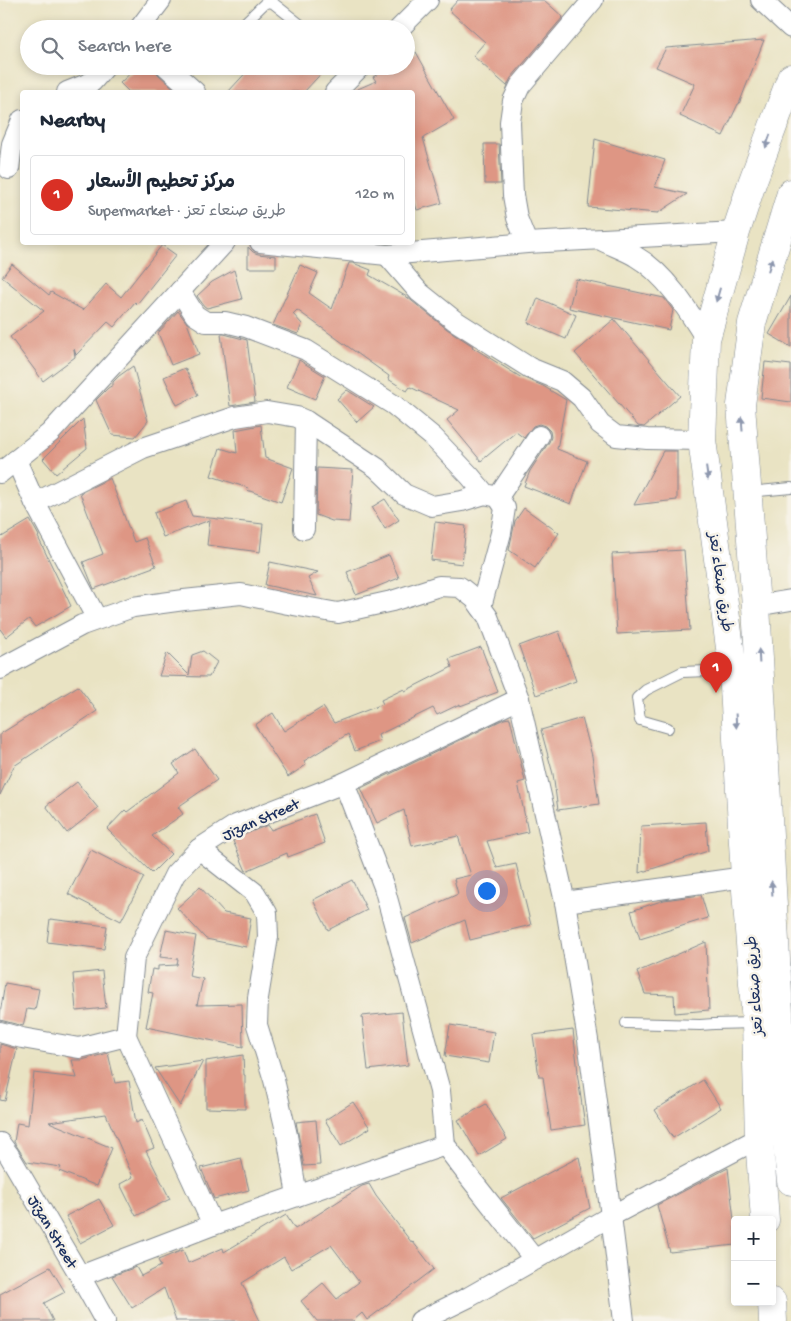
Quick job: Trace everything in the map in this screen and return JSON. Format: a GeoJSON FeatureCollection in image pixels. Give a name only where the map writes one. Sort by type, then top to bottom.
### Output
{"type":"FeatureCollection","features":[{"type":"Feature","properties":{"kind":"highway","name":"طريق صنعاء تعز"},"geometry":{"type":"LineString","coordinates":[[765,1216],[759,1138],[756,1023],[733,670],[702,440],[706,339],[736,232],[791,78]]}},
{"type":"Feature","properties":{"kind":"highway"},"geometry":{"type":"LineString","coordinates":[[752,183],[790,194]]}},
{"type":"Feature","properties":{"kind":"highway","name":"طريق صنعاء تعز"},"geometry":{"type":"LineString","coordinates":[[790,194],[786,233],[752,323],[741,405],[783,928],[786,1136],[791,1181]]}},
{"type":"Feature","properties":{"kind":"highway"},"geometry":{"type":"LineString","coordinates":[[772,1306],[773,1321]]}},
{"type":"Feature","properties":{"kind":"street"},"geometry":{"type":"LineString","coordinates":[[147,20],[162,0]]}},
{"type":"Feature","properties":{"kind":"street"},"geometry":{"type":"LineString","coordinates":[[408,20],[428,0]]}},
{"type":"Feature","properties":{"kind":"street"},"geometry":{"type":"LineString","coordinates":[[527,243],[517,218],[513,195],[510,122],[513,100],[520,86],[593,0]]}},
{"type":"Feature","properties":{"kind":"street"},"geometry":{"type":"LineString","coordinates":[[761,0],[791,28]]}},
{"type":"Feature","properties":{"kind":"street"},"geometry":{"type":"LineString","coordinates":[[71,90],[92,82],[98,75]]}},
{"type":"Feature","properties":{"kind":"street"},"geometry":{"type":"LineString","coordinates":[[176,75],[193,90]]}},
{"type":"Feature","properties":{"kind":"street"},"geometry":{"type":"LineString","coordinates":[[337,90],[351,75]]}},
{"type":"Feature","properties":{"kind":"street"},"geometry":{"type":"LineString","coordinates":[[10,170],[12,144],[20,125]]}},
{"type":"Feature","properties":{"kind":"street"},"geometry":{"type":"LineString","coordinates":[[290,245],[388,255],[527,243],[736,232]]}},
{"type":"Feature","properties":{"kind":"street"},"geometry":{"type":"LineString","coordinates":[[600,239],[635,256],[653,269],[686,307],[706,339]]}},
{"type":"Feature","properties":{"kind":"street"},"geometry":{"type":"LineString","coordinates":[[0,474],[50,433],[222,245]]}},
{"type":"Feature","properties":{"kind":"street"},"geometry":{"type":"LineString","coordinates":[[388,255],[419,292],[454,320],[530,368],[562,381],[582,398],[600,424],[616,436],[647,439],[702,440]]}},
{"type":"Feature","properties":{"kind":"street"},"geometry":{"type":"LineString","coordinates":[[180,291],[195,315],[206,322],[225,322],[246,327],[306,350],[394,405],[433,437],[470,476],[505,508],[502,533],[481,607]]}},
{"type":"Feature","properties":{"kind":"street"},"geometry":{"type":"LineString","coordinates":[[35,504],[142,448],[235,417],[267,412],[297,417],[306,421],[377,468],[404,494],[432,506],[491,496],[539,436]]}},
{"type":"Feature","properties":{"kind":"street"},"geometry":{"type":"LineString","coordinates":[[304,529],[306,421]]}},
{"type":"Feature","properties":{"kind":"street"},"geometry":{"type":"LineString","coordinates":[[16,460],[35,504],[97,620]]}},
{"type":"Feature","properties":{"kind":"street"},"geometry":{"type":"LineString","coordinates":[[0,669],[82,625],[133,607],[241,594],[338,613],[392,601],[439,586],[460,587],[475,599],[488,617],[519,699],[565,902],[588,1040],[624,1321]]}},
{"type":"Feature","properties":{"kind":"street"},"geometry":{"type":"LineString","coordinates":[[756,606],[791,600]]}},
{"type":"Feature","properties":{"kind":"street","name":"Jizan Street"},"geometry":{"type":"LineString","coordinates":[[126,1036],[134,958],[175,874],[199,849],[236,825],[344,783],[519,699]]}},
{"type":"Feature","properties":{"kind":"street"},"geometry":{"type":"LineString","coordinates":[[344,783],[384,887],[440,1091],[445,1145],[535,1260]]}},
{"type":"Feature","properties":{"kind":"street"},"geometry":{"type":"LineString","coordinates":[[199,849],[255,893],[267,913],[268,937],[258,998],[258,1025],[287,1135],[297,1196]]}},
{"type":"Feature","properties":{"kind":"street"},"geometry":{"type":"LineString","coordinates":[[565,902],[745,877]]}},
{"type":"Feature","properties":{"kind":"street"},"geometry":{"type":"LineString","coordinates":[[0,1032],[22,1038],[79,1048],[126,1036],[213,1225]]}},
{"type":"Feature","properties":{"kind":"street"},"geometry":{"type":"LineString","coordinates":[[420,1321],[469,1297],[611,1216],[759,1138]]}},
{"type":"Feature","properties":{"kind":"street","name":"Jizan Street"},"geometry":{"type":"LineString","coordinates":[[0,1143],[9,1155],[105,1321]]}},
{"type":"Feature","properties":{"kind":"street"},"geometry":{"type":"LineString","coordinates":[[80,1276],[213,1225],[445,1145]]}},
{"type":"Feature","properties":{"kind":"lane"},"geometry":{"type":"LineString","coordinates":[[247,20],[268,2],[273,3],[295,20]]}},
{"type":"Feature","properties":{"kind":"lane"},"geometry":{"type":"LineString","coordinates":[[747,492],[791,488]]}},
{"type":"Feature","properties":{"kind":"lane"},"geometry":{"type":"LineString","coordinates":[[668,728],[640,720],[637,698],[646,690],[682,672],[733,670]]}},
{"type":"Feature","properties":{"kind":"lane"},"geometry":{"type":"LineString","coordinates":[[626,1023],[700,1025],[756,1023]]}},
{"type":"Feature","properties":{"kind":"building"},"geometry":{"type":"Polygon","coordinates":[[[458,0],[544,0],[563,17],[511,78],[507,86],[473,56],[485,42],[449,10],[458,0]]]}},
{"type":"Feature","properties":{"kind":"building"},"geometry":{"type":"Polygon","coordinates":[[[764,40],[739,104],[723,136],[680,116],[695,84],[656,67],[666,48],[764,40]]]}},
{"type":"Feature","properties":{"kind":"building"},"geometry":{"type":"Polygon","coordinates":[[[415,53],[454,120],[423,138],[442,203],[417,210],[415,204],[415,90],[356,90],[376,81],[373,77],[376,75],[415,75],[415,53]]]}},
{"type":"Feature","properties":{"kind":"building"},"geometry":{"type":"Polygon","coordinates":[[[128,75],[159,75],[176,90],[127,90],[120,83],[128,75]]]}},
{"type":"Feature","properties":{"kind":"building"},"geometry":{"type":"Polygon","coordinates":[[[244,75],[320,75],[306,90],[230,90],[244,75]]]}},
{"type":"Feature","properties":{"kind":"building"},"geometry":{"type":"Polygon","coordinates":[[[595,139],[665,160],[655,187],[687,194],[658,213],[588,207],[595,139]]]}},
{"type":"Feature","properties":{"kind":"building"},"geometry":{"type":"Polygon","coordinates":[[[484,144],[499,144],[501,184],[485,184],[484,144]]]}},
{"type":"Feature","properties":{"kind":"building"},"geometry":{"type":"Polygon","coordinates":[[[162,245],[176,255],[137,304],[135,302],[114,327],[108,322],[76,355],[74,349],[75,357],[43,381],[10,337],[44,311],[2,277],[12,264],[49,295],[51,292],[83,310],[106,284],[121,297],[162,245]]]}},
{"type":"Feature","properties":{"kind":"building"},"geometry":{"type":"Polygon","coordinates":[[[248,247],[258,254],[276,256],[276,268],[248,268],[248,247]]]}},
{"type":"Feature","properties":{"kind":"building"},"geometry":{"type":"Polygon","coordinates":[[[349,263],[371,270],[369,275],[407,297],[472,347],[522,378],[543,386],[566,400],[557,449],[587,461],[571,504],[524,486],[530,471],[551,437],[550,431],[545,426],[539,424],[533,426],[524,438],[516,432],[481,461],[447,420],[459,410],[410,387],[407,391],[388,379],[389,376],[297,310],[293,314],[302,324],[298,334],[273,325],[300,265],[318,273],[309,293],[332,309],[349,263]]]}},
{"type":"Feature","properties":{"kind":"building"},"geometry":{"type":"Polygon","coordinates":[[[234,270],[242,299],[207,308],[204,306],[197,296],[212,282],[234,270]]]}},
{"type":"Feature","properties":{"kind":"building"},"geometry":{"type":"Polygon","coordinates":[[[576,279],[664,298],[673,310],[669,330],[569,308],[576,279]]]}},
{"type":"Feature","properties":{"kind":"building"},"geometry":{"type":"Polygon","coordinates":[[[791,296],[791,347],[769,334],[791,296]]]}},
{"type":"Feature","properties":{"kind":"building"},"geometry":{"type":"Polygon","coordinates":[[[538,298],[576,315],[566,339],[528,323],[538,298]]]}},
{"type":"Feature","properties":{"kind":"building"},"geometry":{"type":"Polygon","coordinates":[[[178,311],[187,323],[199,354],[171,365],[158,333],[178,311]]]}},
{"type":"Feature","properties":{"kind":"building"},"geometry":{"type":"Polygon","coordinates":[[[614,319],[680,396],[644,427],[638,426],[575,353],[614,319]]]}},
{"type":"Feature","properties":{"kind":"building"},"geometry":{"type":"Polygon","coordinates":[[[221,334],[247,340],[255,402],[230,406],[221,334]]]}},
{"type":"Feature","properties":{"kind":"building"},"geometry":{"type":"Polygon","coordinates":[[[299,360],[325,376],[315,399],[287,387],[299,360]]]}},
{"type":"Feature","properties":{"kind":"building"},"geometry":{"type":"Polygon","coordinates":[[[765,362],[791,365],[791,402],[761,398],[765,362]]]}},
{"type":"Feature","properties":{"kind":"building"},"geometry":{"type":"Polygon","coordinates":[[[133,366],[148,421],[135,437],[112,435],[96,400],[113,385],[113,382],[119,376],[133,366]]]}},
{"type":"Feature","properties":{"kind":"building"},"geometry":{"type":"Polygon","coordinates":[[[185,368],[198,395],[177,405],[164,377],[185,368]]]}},
{"type":"Feature","properties":{"kind":"building"},"geometry":{"type":"Polygon","coordinates":[[[347,390],[374,407],[357,422],[337,399],[347,390]]]}},
{"type":"Feature","properties":{"kind":"building"},"geometry":{"type":"Polygon","coordinates":[[[83,419],[87,448],[56,474],[43,459],[83,419]]]}},
{"type":"Feature","properties":{"kind":"building"},"geometry":{"type":"Polygon","coordinates":[[[261,425],[265,458],[293,468],[281,502],[247,490],[248,488],[211,476],[220,448],[237,453],[235,430],[261,425]]]}},
{"type":"Feature","properties":{"kind":"building"},"geometry":{"type":"Polygon","coordinates":[[[663,451],[677,451],[677,500],[634,505],[663,451]]]}},
{"type":"Feature","properties":{"kind":"building"},"geometry":{"type":"Polygon","coordinates":[[[317,468],[353,470],[349,522],[332,521],[316,515],[317,468]]]}},
{"type":"Feature","properties":{"kind":"building"},"geometry":{"type":"Polygon","coordinates":[[[110,478],[134,542],[145,538],[156,566],[94,589],[83,562],[103,554],[80,493],[110,478]]]}},
{"type":"Feature","properties":{"kind":"building"},"geometry":{"type":"Polygon","coordinates":[[[385,499],[399,520],[385,529],[372,507],[385,499]]]}},
{"type":"Feature","properties":{"kind":"building"},"geometry":{"type":"Polygon","coordinates":[[[186,501],[192,516],[263,524],[260,552],[207,545],[210,520],[163,537],[154,513],[186,501]]]}},
{"type":"Feature","properties":{"kind":"building"},"geometry":{"type":"Polygon","coordinates":[[[524,508],[559,533],[535,568],[509,550],[515,521],[524,508]]]}},
{"type":"Feature","properties":{"kind":"building"},"geometry":{"type":"Polygon","coordinates":[[[30,520],[71,606],[35,627],[29,619],[6,637],[0,629],[0,538],[30,520]]]}},
{"type":"Feature","properties":{"kind":"building"},"geometry":{"type":"Polygon","coordinates":[[[435,522],[466,526],[462,564],[431,560],[435,522]]]}},
{"type":"Feature","properties":{"kind":"building"},"geometry":{"type":"Polygon","coordinates":[[[684,550],[690,630],[617,634],[612,554],[684,550]]]}},
{"type":"Feature","properties":{"kind":"building"},"geometry":{"type":"Polygon","coordinates":[[[389,555],[399,578],[356,595],[347,572],[389,555]]]}},
{"type":"Feature","properties":{"kind":"building"},"geometry":{"type":"Polygon","coordinates":[[[270,562],[318,572],[308,578],[317,596],[265,585],[270,562]]]}},
{"type":"Feature","properties":{"kind":"building"},"geometry":{"type":"Polygon","coordinates":[[[559,631],[576,681],[536,695],[519,646],[559,631]]]}},
{"type":"Feature","properties":{"kind":"building"},"geometry":{"type":"Polygon","coordinates":[[[481,647],[498,692],[460,706],[460,704],[437,715],[433,708],[378,735],[380,741],[355,751],[348,734],[304,761],[306,765],[288,777],[255,725],[273,713],[284,731],[323,707],[334,723],[383,704],[381,700],[404,689],[405,691],[452,667],[449,659],[481,647]]]}},
{"type":"Feature","properties":{"kind":"building"},"geometry":{"type":"Polygon","coordinates":[[[203,651],[217,662],[209,677],[159,676],[167,653],[189,675],[192,655],[203,651]]]}},
{"type":"Feature","properties":{"kind":"building"},"geometry":{"type":"Polygon","coordinates":[[[78,686],[97,711],[14,766],[0,795],[0,734],[78,686]]]}},
{"type":"Feature","properties":{"kind":"building"},"geometry":{"type":"Polygon","coordinates":[[[510,718],[525,781],[518,783],[528,832],[487,841],[497,868],[516,864],[531,925],[470,940],[465,920],[412,943],[405,918],[458,894],[454,879],[471,875],[458,836],[412,846],[404,810],[377,823],[361,788],[504,719],[510,718]]]}},
{"type":"Feature","properties":{"kind":"building"},"geometry":{"type":"Polygon","coordinates":[[[582,718],[592,756],[599,804],[558,810],[553,774],[541,730],[582,718]]]}},
{"type":"Feature","properties":{"kind":"building"},"geometry":{"type":"Polygon","coordinates":[[[195,749],[217,780],[178,807],[183,814],[152,836],[171,854],[152,873],[107,829],[125,810],[127,812],[179,773],[173,764],[195,749]]]}},
{"type":"Feature","properties":{"kind":"building"},"geometry":{"type":"Polygon","coordinates":[[[77,782],[98,808],[67,833],[46,806],[77,782]]]}},
{"type":"Feature","properties":{"kind":"building"},"geometry":{"type":"Polygon","coordinates":[[[315,814],[325,843],[288,857],[287,853],[246,871],[233,841],[268,825],[271,830],[315,814]]]}},
{"type":"Feature","properties":{"kind":"building"},"geometry":{"type":"Polygon","coordinates":[[[706,822],[708,851],[639,873],[641,826],[706,822]]]}},
{"type":"Feature","properties":{"kind":"building"},"geometry":{"type":"Polygon","coordinates":[[[91,850],[144,877],[121,921],[68,894],[91,850]]]}},
{"type":"Feature","properties":{"kind":"building"},"geometry":{"type":"Polygon","coordinates":[[[352,880],[367,910],[328,930],[313,900],[352,880]]]}},
{"type":"Feature","properties":{"kind":"building"},"geometry":{"type":"Polygon","coordinates":[[[200,887],[224,913],[251,918],[246,947],[206,939],[177,908],[200,887]]]}},
{"type":"Feature","properties":{"kind":"building"},"geometry":{"type":"Polygon","coordinates":[[[701,895],[708,918],[640,939],[631,911],[664,900],[701,895]]]}},
{"type":"Feature","properties":{"kind":"building"},"geometry":{"type":"Polygon","coordinates":[[[50,919],[107,926],[104,949],[47,942],[50,919]]]}},
{"type":"Feature","properties":{"kind":"building"},"geometry":{"type":"Polygon","coordinates":[[[166,930],[196,936],[189,976],[203,979],[197,1005],[242,1004],[243,1047],[146,1027],[153,993],[148,992],[152,969],[158,970],[158,966],[177,965],[178,959],[160,957],[166,930]]]}},
{"type":"Feature","properties":{"kind":"building"},"geometry":{"type":"Polygon","coordinates":[[[706,942],[709,1010],[675,1013],[674,995],[645,994],[637,972],[706,942]]]}},
{"type":"Feature","properties":{"kind":"building"},"geometry":{"type":"Polygon","coordinates":[[[102,971],[106,1008],[76,1011],[73,974],[102,971]]]}},
{"type":"Feature","properties":{"kind":"building"},"geometry":{"type":"Polygon","coordinates":[[[5,983],[39,989],[35,1010],[27,1009],[23,1026],[0,1020],[5,983]]]}},
{"type":"Feature","properties":{"kind":"building"},"geometry":{"type":"Polygon","coordinates":[[[402,1012],[408,1065],[368,1070],[362,1016],[402,1012]]]}},
{"type":"Feature","properties":{"kind":"building"},"geometry":{"type":"Polygon","coordinates":[[[450,1025],[494,1032],[489,1063],[445,1056],[450,1025]]]}},
{"type":"Feature","properties":{"kind":"building"},"geometry":{"type":"Polygon","coordinates":[[[573,1030],[585,1125],[551,1130],[543,1077],[539,1077],[533,1035],[573,1030]]]}},
{"type":"Feature","properties":{"kind":"building"},"geometry":{"type":"Polygon","coordinates":[[[0,1044],[17,1049],[5,1101],[0,1100],[0,1044]]]}},
{"type":"Feature","properties":{"kind":"building"},"geometry":{"type":"Polygon","coordinates":[[[108,1053],[115,1083],[129,1081],[136,1123],[142,1120],[154,1148],[146,1151],[170,1199],[136,1216],[120,1184],[133,1177],[106,1114],[49,1122],[112,1148],[97,1186],[59,1171],[61,1167],[27,1162],[14,1142],[17,1123],[28,1125],[34,1073],[77,1078],[72,1060],[82,1060],[108,1053]]]}},
{"type":"Feature","properties":{"kind":"building"},"geometry":{"type":"Polygon","coordinates":[[[243,1055],[245,1109],[206,1108],[206,1061],[243,1055]]]}},
{"type":"Feature","properties":{"kind":"building"},"geometry":{"type":"Polygon","coordinates":[[[203,1061],[180,1106],[155,1068],[203,1061]]]}},
{"type":"Feature","properties":{"kind":"building"},"geometry":{"type":"Polygon","coordinates":[[[703,1080],[721,1108],[673,1138],[655,1110],[703,1080]]]}},
{"type":"Feature","properties":{"kind":"building"},"geometry":{"type":"Polygon","coordinates":[[[353,1102],[370,1128],[341,1146],[325,1120],[353,1102]]]}},
{"type":"Feature","properties":{"kind":"building"},"geometry":{"type":"Polygon","coordinates":[[[486,1104],[507,1139],[479,1156],[458,1120],[486,1104]]]}},
{"type":"Feature","properties":{"kind":"building"},"geometry":{"type":"Polygon","coordinates":[[[316,1120],[320,1165],[304,1166],[296,1122],[316,1120]]]}},
{"type":"Feature","properties":{"kind":"building"},"geometry":{"type":"Polygon","coordinates":[[[579,1157],[590,1208],[533,1238],[501,1198],[579,1157]]]}},
{"type":"Feature","properties":{"kind":"building"},"geometry":{"type":"Polygon","coordinates":[[[241,1158],[249,1190],[214,1199],[201,1168],[241,1158]]]}},
{"type":"Feature","properties":{"kind":"building"},"geometry":{"type":"Polygon","coordinates":[[[728,1168],[734,1216],[731,1216],[731,1245],[670,1252],[657,1205],[728,1168]]]}},
{"type":"Feature","properties":{"kind":"building"},"geometry":{"type":"Polygon","coordinates":[[[369,1184],[376,1196],[434,1269],[367,1320],[362,1313],[353,1321],[317,1321],[301,1301],[323,1283],[337,1299],[359,1282],[331,1245],[291,1269],[284,1257],[242,1283],[260,1321],[176,1321],[164,1288],[132,1308],[112,1276],[136,1267],[141,1276],[161,1266],[158,1260],[183,1250],[188,1263],[223,1248],[224,1252],[286,1215],[295,1229],[362,1186],[369,1184]]]}},
{"type":"Feature","properties":{"kind":"building"},"geometry":{"type":"Polygon","coordinates":[[[99,1199],[114,1225],[80,1243],[66,1216],[99,1199]]]}},
{"type":"Feature","properties":{"kind":"building"},"geometry":{"type":"Polygon","coordinates":[[[50,1267],[65,1292],[44,1303],[53,1321],[0,1321],[0,1294],[50,1267]]]}},
{"type":"Feature","properties":{"kind":"place","name":"مركز تحطيم الأسعار"},"geometry":{"type":"Point","coordinates":[716,693]}}]}
